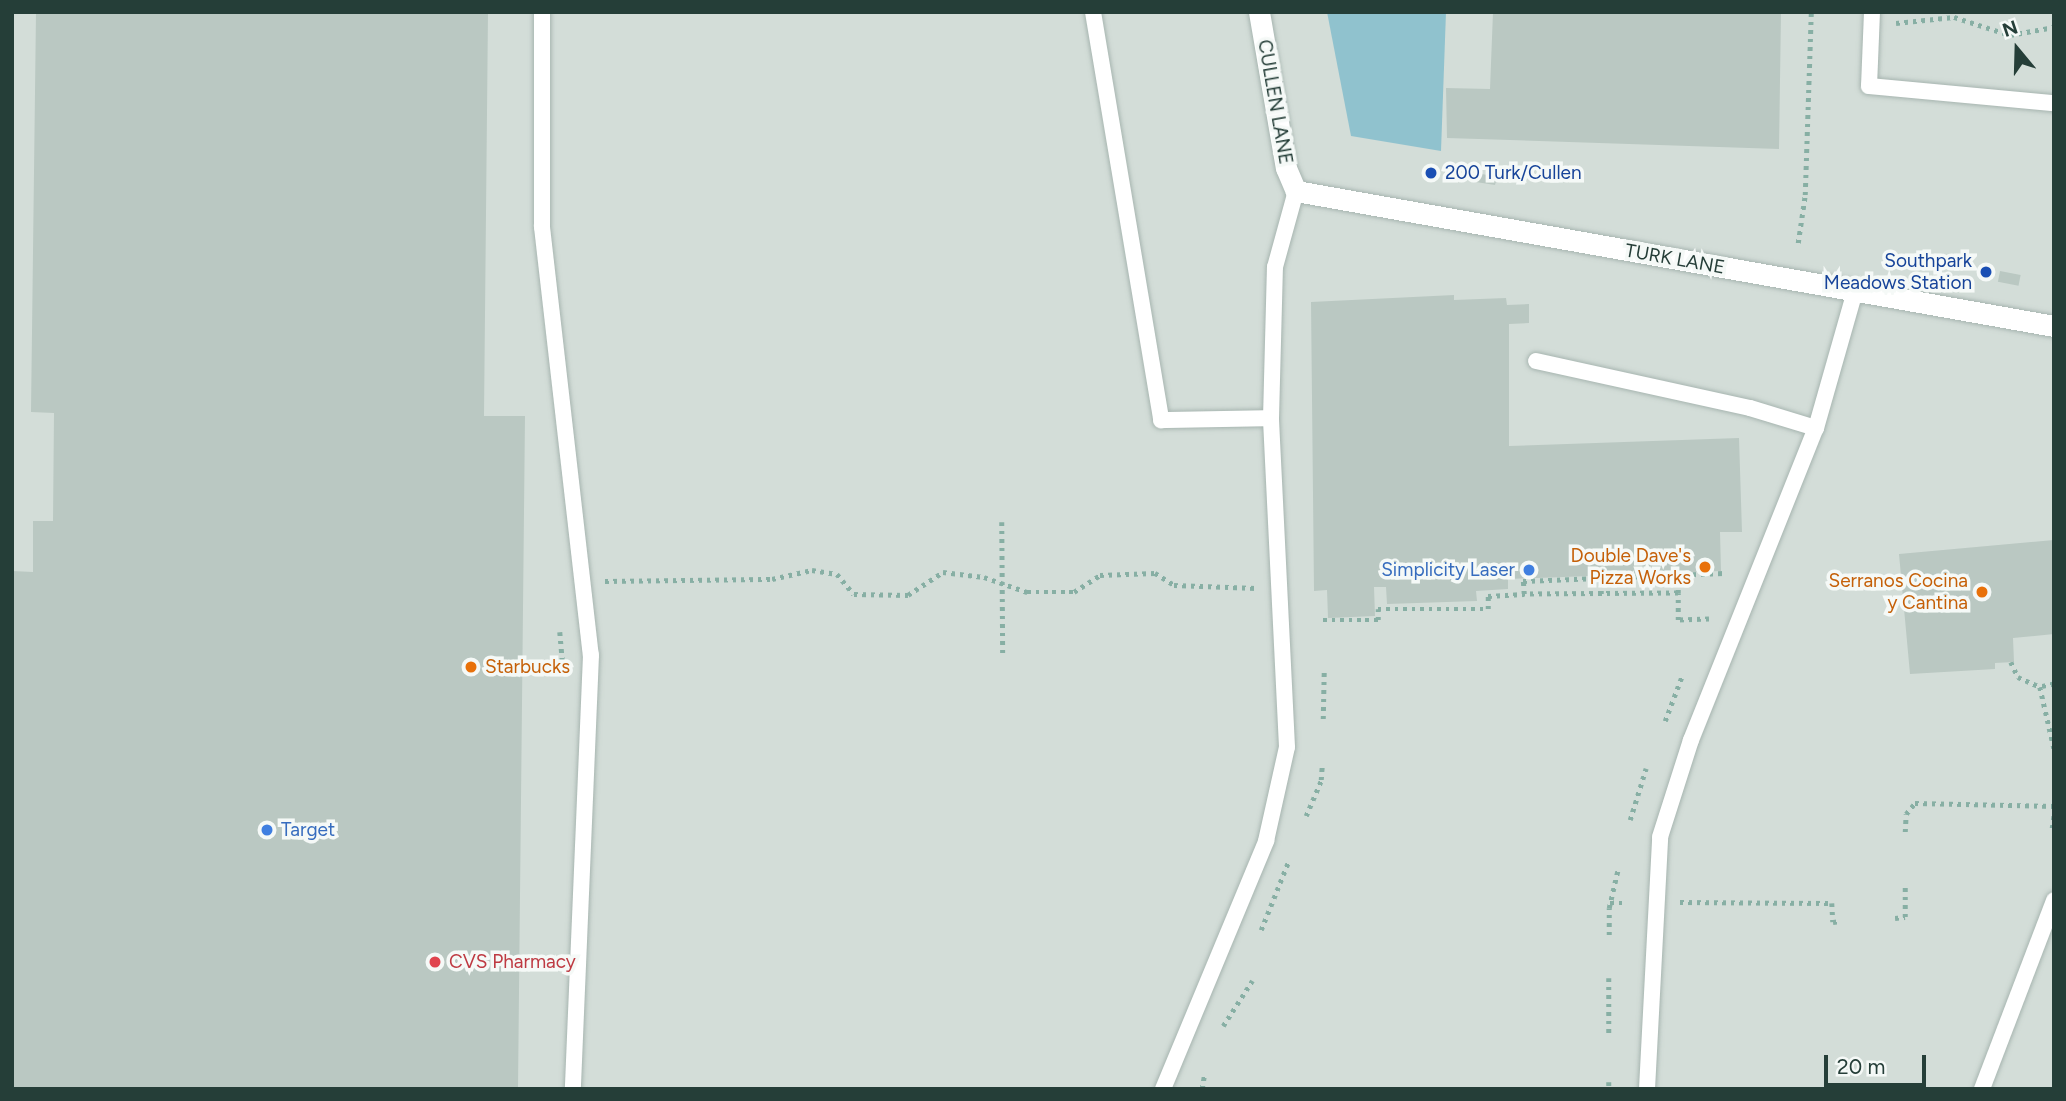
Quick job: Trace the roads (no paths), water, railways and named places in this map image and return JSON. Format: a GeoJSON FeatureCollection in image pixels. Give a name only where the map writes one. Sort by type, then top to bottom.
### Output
{"type":"FeatureCollection","features":[{"type":"Feature","properties":{"kind":"street","name":"CULLEN LANE"},"geometry":{"type":"LineString","coordinates":[[1259,12],[1286,168],[1296,191]]}},
{"type":"Feature","properties":{"kind":"street","name":"TURK LANE"},"geometry":{"type":"LineString","coordinates":[[1296,191],[2054,326]]}},
{"type":"Feature","properties":{"kind":"lane"},"geometry":{"type":"LineString","coordinates":[[542,12],[542,227],[591,655],[573,1089]]}},
{"type":"Feature","properties":{"kind":"lane"},"geometry":{"type":"LineString","coordinates":[[1093,12],[1161,419],[1271,418]]}},
{"type":"Feature","properties":{"kind":"lane"},"geometry":{"type":"LineString","coordinates":[[1872,12],[1868,86],[2054,103]]}},
{"type":"Feature","properties":{"kind":"lane"},"geometry":{"type":"LineString","coordinates":[[1163,1089],[1266,841],[1287,747],[1271,418],[1275,267],[1296,191]]}},
{"type":"Feature","properties":{"kind":"lane"},"geometry":{"type":"LineString","coordinates":[[1647,1089],[1660,838],[1691,740],[1816,428],[1855,291]]}},
{"type":"Feature","properties":{"kind":"lane"},"geometry":{"type":"LineString","coordinates":[[1536,362],[1750,408],[1816,428]]}},
{"type":"Feature","properties":{"kind":"lane"},"geometry":{"type":"LineString","coordinates":[[1982,1089],[2054,900]]}},
{"type":"Feature","properties":{"kind":"water"},"geometry":{"type":"Polygon","coordinates":[[[1327,12],[1446,12],[1441,151],[1351,136],[1327,12]]]}},
{"type":"Feature","properties":{"kind":"place","name":"200 Turk/Cullen"},"geometry":{"type":"Point","coordinates":[1431,173]}},
{"type":"Feature","properties":{"kind":"place","name":"Southpark Meadows Station"},"geometry":{"type":"Point","coordinates":[1986,272]}},
{"type":"Feature","properties":{"kind":"place","name":"Double Dave's Pizza Works"},"geometry":{"type":"Point","coordinates":[1705,567]}},
{"type":"Feature","properties":{"kind":"place","name":"Simplicity Laser"},"geometry":{"type":"Point","coordinates":[1529,570]}},
{"type":"Feature","properties":{"kind":"place","name":"Serranos Cocina y Cantina"},"geometry":{"type":"Point","coordinates":[1982,592]}},
{"type":"Feature","properties":{"kind":"place","name":"Starbucks"},"geometry":{"type":"Point","coordinates":[471,667]}},
{"type":"Feature","properties":{"kind":"place","name":"Target"},"geometry":{"type":"Point","coordinates":[267,830]}},
{"type":"Feature","properties":{"kind":"place","name":"CVS Pharmacy"},"geometry":{"type":"Point","coordinates":[435,962]}}]}
